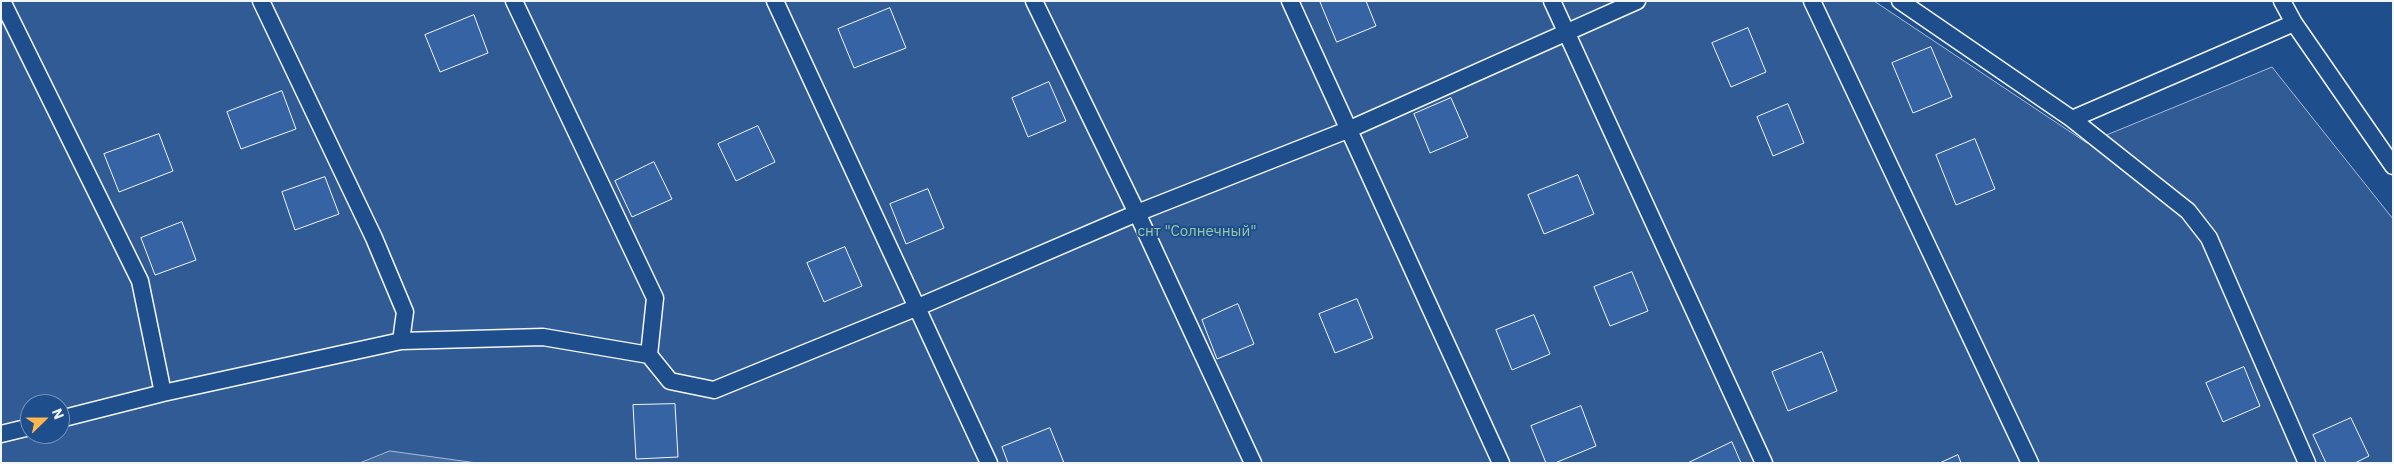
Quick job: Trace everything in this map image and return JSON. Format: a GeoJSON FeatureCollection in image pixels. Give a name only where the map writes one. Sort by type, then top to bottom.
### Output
{"type":"FeatureCollection","features":[{"type":"Feature","properties":{"kind":"lane"},"geometry":{"type":"LineString","coordinates":[[2,1],[140,281],[162,393]]}},
{"type":"Feature","properties":{"kind":"lane"},"geometry":{"type":"LineString","coordinates":[[261,1],[378,247],[405,312],[401,341]]}},
{"type":"Feature","properties":{"kind":"lane"},"geometry":{"type":"LineString","coordinates":[[514,1],[655,298],[649,355]]}},
{"type":"Feature","properties":{"kind":"lane"},"geometry":{"type":"LineString","coordinates":[[775,1],[990,463]]}},
{"type":"Feature","properties":{"kind":"lane"},"geometry":{"type":"LineString","coordinates":[[1034,1],[1137,213],[1253,463]]}},
{"type":"Feature","properties":{"kind":"lane"},"geometry":{"type":"LineString","coordinates":[[1290,1],[1501,463]]}},
{"type":"Feature","properties":{"kind":"lane"},"geometry":{"type":"LineString","coordinates":[[1552,1],[1764,463]]}},
{"type":"Feature","properties":{"kind":"lane"},"geometry":{"type":"LineString","coordinates":[[70,416],[162,393],[401,341],[543,337],[649,355],[670,382],[714,390],[918,307],[1137,213],[1350,129],[1636,1]]}},
{"type":"Feature","properties":{"kind":"lane"},"geometry":{"type":"LineString","coordinates":[[1812,1],[2030,463]]}},
{"type":"Feature","properties":{"kind":"lane"},"geometry":{"type":"LineString","coordinates":[[1900,1],[2072,118],[2188,210],[2209,238],[2307,463]]}},
{"type":"Feature","properties":{"kind":"lane"},"geometry":{"type":"LineString","coordinates":[[2282,1],[2294,23],[2393,166]]}},
{"type":"Feature","properties":{"kind":"lane"},"geometry":{"type":"LineString","coordinates":[[2072,118],[2294,23]]}},
{"type":"Feature","properties":{"kind":"lane"},"geometry":{"type":"LineString","coordinates":[[1,434],[20,429]]}},
{"type":"Feature","properties":{"kind":"shaded area","name":"снт \"Солнечный\""},"geometry":{"type":"Polygon","coordinates":[[[1,1],[1874,1],[2087,143],[2272,67],[2393,219],[2393,463],[1,463],[1,1]]]}},
{"type":"Feature","properties":{"kind":"shaded area"},"geometry":{"type":"Polygon","coordinates":[[[390,451],[477,463],[360,463],[390,451]]]}},
{"type":"Feature","properties":{"kind":"building"},"geometry":{"type":"Polygon","coordinates":[[[1320,1],[1366,1],[1376,26],[1337,42],[1320,1]]]}},
{"type":"Feature","properties":{"kind":"building"},"geometry":{"type":"Polygon","coordinates":[[[890,8],[906,48],[854,68],[838,29],[890,8]]]}},
{"type":"Feature","properties":{"kind":"building"},"geometry":{"type":"Polygon","coordinates":[[[474,15],[488,53],[440,72],[425,35],[474,15]]]}},
{"type":"Feature","properties":{"kind":"building"},"geometry":{"type":"Polygon","coordinates":[[[1748,28],[1766,72],[1731,87],[1712,43],[1748,28]]]}},
{"type":"Feature","properties":{"kind":"building"},"geometry":{"type":"Polygon","coordinates":[[[1931,47],[1952,97],[1913,113],[1892,63],[1931,47]]]}},
{"type":"Feature","properties":{"kind":"building"},"geometry":{"type":"Polygon","coordinates":[[[1049,82],[1066,121],[1028,137],[1012,98],[1049,82]]]}},
{"type":"Feature","properties":{"kind":"building"},"geometry":{"type":"Polygon","coordinates":[[[282,91],[296,129],[241,149],[227,112],[282,91]]]}},
{"type":"Feature","properties":{"kind":"building"},"geometry":{"type":"Polygon","coordinates":[[[1451,98],[1468,137],[1430,153],[1414,114],[1451,98]]]}},
{"type":"Feature","properties":{"kind":"building"},"geometry":{"type":"Polygon","coordinates":[[[1788,104],[1804,143],[1773,156],[1757,117],[1788,104]]]}},
{"type":"Feature","properties":{"kind":"building"},"geometry":{"type":"Polygon","coordinates":[[[758,126],[775,162],[736,181],[718,144],[758,126]]]}},
{"type":"Feature","properties":{"kind":"building"},"geometry":{"type":"Polygon","coordinates":[[[159,134],[173,171],[119,192],[104,154],[159,134]]]}},
{"type":"Feature","properties":{"kind":"building"},"geometry":{"type":"Polygon","coordinates":[[[1975,139],[1995,189],[1956,205],[1936,155],[1975,139]]]}},
{"type":"Feature","properties":{"kind":"building"},"geometry":{"type":"Polygon","coordinates":[[[654,162],[672,199],[632,217],[615,181],[654,162]]]}},
{"type":"Feature","properties":{"kind":"building"},"geometry":{"type":"Polygon","coordinates":[[[1578,175],[1594,214],[1544,234],[1528,195],[1578,175]]]}},
{"type":"Feature","properties":{"kind":"building"},"geometry":{"type":"Polygon","coordinates":[[[325,177],[339,214],[295,230],[282,192],[325,177]]]}},
{"type":"Feature","properties":{"kind":"building"},"geometry":{"type":"Polygon","coordinates":[[[928,189],[944,228],[906,244],[890,204],[928,189]]]}},
{"type":"Feature","properties":{"kind":"building"},"geometry":{"type":"Polygon","coordinates":[[[182,222],[196,260],[155,275],[141,238],[182,222]]]}},
{"type":"Feature","properties":{"kind":"building"},"geometry":{"type":"Polygon","coordinates":[[[845,247],[862,286],[824,302],[807,263],[845,247]]]}},
{"type":"Feature","properties":{"kind":"building"},"geometry":{"type":"Polygon","coordinates":[[[1632,272],[1648,311],[1610,326],[1594,287],[1632,272]]]}},
{"type":"Feature","properties":{"kind":"building"},"geometry":{"type":"Polygon","coordinates":[[[1357,299],[1373,338],[1335,353],[1319,314],[1357,299]]]}},
{"type":"Feature","properties":{"kind":"building"},"geometry":{"type":"Polygon","coordinates":[[[1238,304],[1254,344],[1217,359],[1202,320],[1238,304]]]}},
{"type":"Feature","properties":{"kind":"building"},"geometry":{"type":"Polygon","coordinates":[[[1534,315],[1550,354],[1512,370],[1496,330],[1534,315]]]}},
{"type":"Feature","properties":{"kind":"building"},"geometry":{"type":"Polygon","coordinates":[[[1822,352],[1837,391],[1788,411],[1772,372],[1822,352]]]}},
{"type":"Feature","properties":{"kind":"building"},"geometry":{"type":"Polygon","coordinates":[[[2244,367],[2260,406],[2223,422],[2206,383],[2244,367]]]}},
{"type":"Feature","properties":{"kind":"building"},"geometry":{"type":"Polygon","coordinates":[[[675,404],[678,457],[636,459],[633,405],[675,404]]]}},
{"type":"Feature","properties":{"kind":"building"},"geometry":{"type":"Polygon","coordinates":[[[1581,406],[1596,446],[1555,463],[1546,463],[1531,426],[1581,406]]]}},
{"type":"Feature","properties":{"kind":"building"},"geometry":{"type":"Polygon","coordinates":[[[2351,418],[2369,456],[2355,463],[2326,463],[2313,435],[2351,418]]]}},
{"type":"Feature","properties":{"kind":"building"},"geometry":{"type":"Polygon","coordinates":[[[1050,428],[1064,463],[1008,463],[1002,447],[1050,428]]]}},
{"type":"Feature","properties":{"kind":"building"},"geometry":{"type":"Polygon","coordinates":[[[1732,442],[1741,463],[1688,463],[1732,442]]]}},
{"type":"Feature","properties":{"kind":"building"},"geometry":{"type":"Polygon","coordinates":[[[1958,455],[1961,463],[1940,463],[1958,455]]]}}]}
